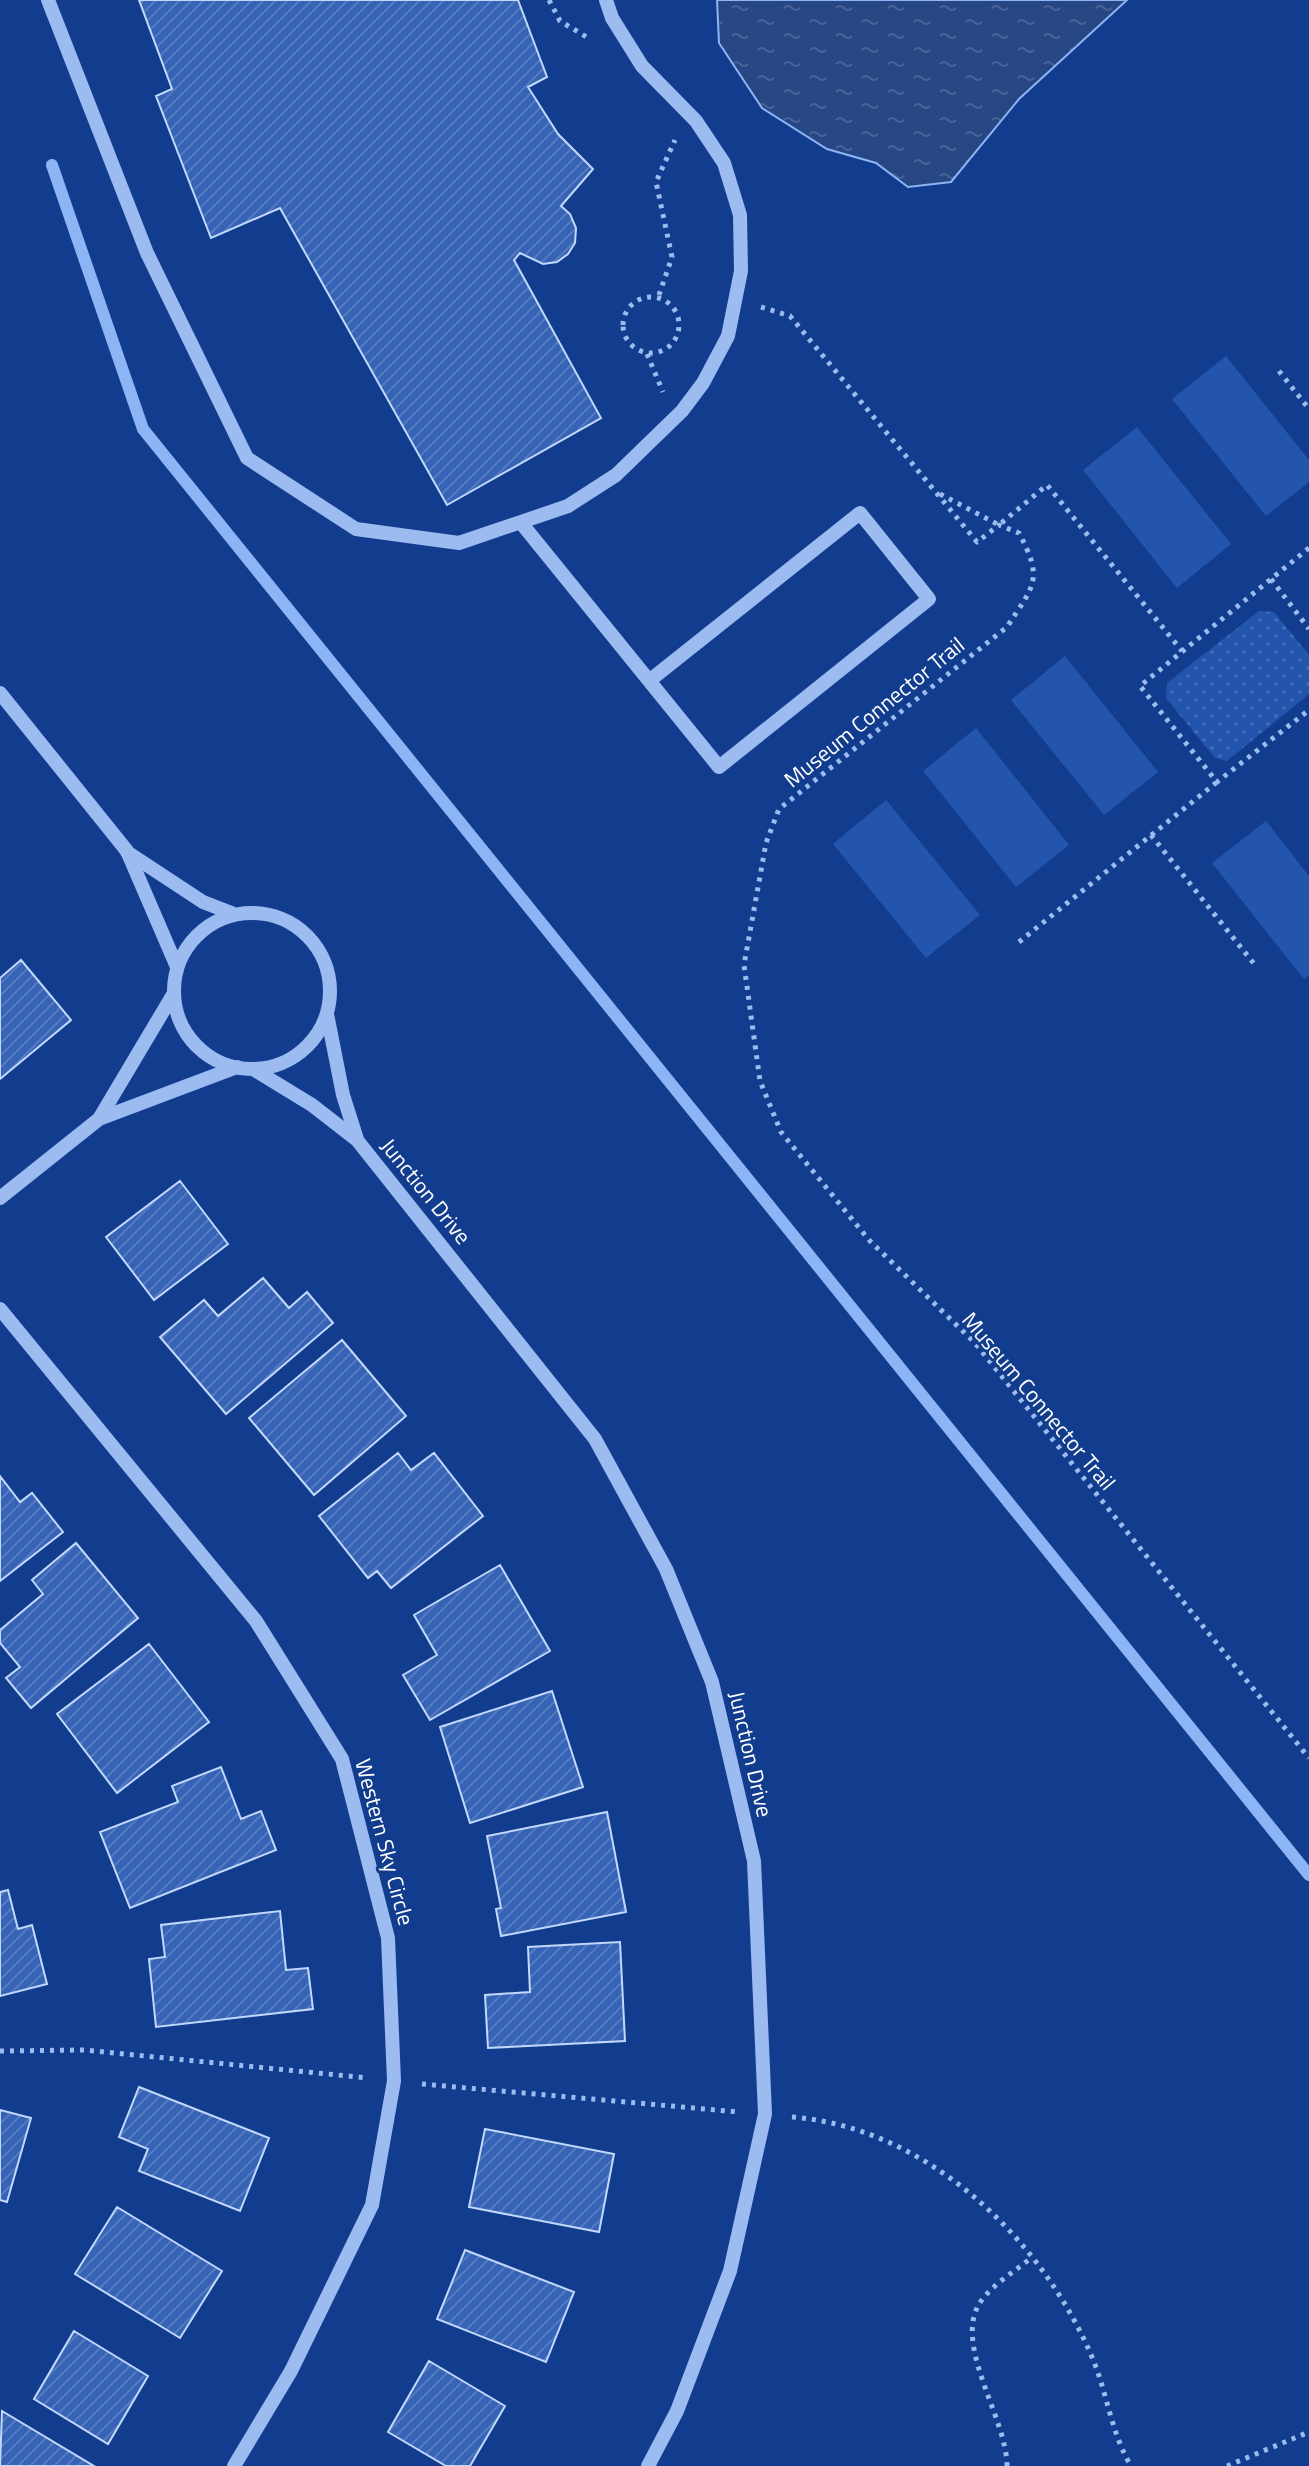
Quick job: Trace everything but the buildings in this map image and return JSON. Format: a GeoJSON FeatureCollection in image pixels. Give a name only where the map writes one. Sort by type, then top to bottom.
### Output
{"type":"FeatureCollection","features":[{"type":"Feature","properties":{"kind":"street"},"geometry":{"type":"LineString","coordinates":[[48,0],[147,253],[247,458],[356,529],[459,543],[568,506],[616,475],[682,411],[703,383],[728,336],[741,271],[740,215],[724,163],[696,121],[642,66],[612,18],[606,0]]}},
{"type":"Feature","properties":{"kind":"street"},"geometry":{"type":"LineString","coordinates":[[522,524],[649,681],[719,767],[929,599],[860,513],[649,681]]}},
{"type":"Feature","properties":{"kind":"street"},"geometry":{"type":"LineString","coordinates":[[0,693],[127,851],[177,967]]}},
{"type":"Feature","properties":{"kind":"street"},"geometry":{"type":"LineString","coordinates":[[127,851],[203,902],[234,914]]}},
{"type":"Feature","properties":{"kind":"street"},"geometry":{"type":"LineString","coordinates":[[261,913],[288,920],[309,937],[325,960],[331,987],[327,1014],[316,1036],[299,1054],[277,1065],[253,1069],[213,1058],[192,1041],[179,1019],[174,993],[177,967],[189,943],[210,925],[234,914],[261,913]]}},
{"type":"Feature","properties":{"kind":"street"},"geometry":{"type":"LineString","coordinates":[[99,1119],[174,993]]}},
{"type":"Feature","properties":{"kind":"street","name":"Junction Drive"},"geometry":{"type":"LineString","coordinates":[[327,1014],[343,1095],[357,1140]]}},
{"type":"Feature","properties":{"kind":"street"},"geometry":{"type":"LineString","coordinates":[[0,1198],[99,1119],[237,1067]]}},
{"type":"Feature","properties":{"kind":"street","name":"Junction Drive"},"geometry":{"type":"LineString","coordinates":[[253,1069],[312,1105],[357,1140],[595,1439],[666,1569],[712,1682],[754,1861],[765,2114],[730,2271],[677,2411],[648,2466]]}},
{"type":"Feature","properties":{"kind":"street","name":"Western Sky Circle"},"geometry":{"type":"LineString","coordinates":[[0,1309],[256,1621],[342,1759],[388,1938],[394,2081],[372,2205],[291,2371],[234,2466]]}},
{"type":"Feature","properties":{"kind":"path"},"geometry":{"type":"LineString","coordinates":[[549,0],[560,21],[596,42]]}},
{"type":"Feature","properties":{"kind":"path"},"geometry":{"type":"LineString","coordinates":[[659,295],[672,257],[656,182],[680,132]]}},
{"type":"Feature","properties":{"kind":"path"},"geometry":{"type":"LineString","coordinates":[[659,295],[675,310],[680,326],[667,349],[658,354],[647,354],[632,347],[624,338],[623,317],[640,299],[659,295]]}},
{"type":"Feature","properties":{"kind":"path"},"geometry":{"type":"LineString","coordinates":[[753,310],[764,305],[790,316],[977,542],[1047,485],[1182,651]]}},
{"type":"Feature","properties":{"kind":"path"},"geometry":{"type":"LineString","coordinates":[[647,354],[668,402],[682,411]]}},
{"type":"Feature","properties":{"kind":"path"},"geometry":{"type":"LineString","coordinates":[[1279,371],[1309,409]]}},
{"type":"Feature","properties":{"kind":"path","name":"Museum Connector Trail"},"geometry":{"type":"LineString","coordinates":[[936,492],[1019,533],[1034,561],[1031,588],[1007,627],[779,809],[766,843],[744,965],[760,1081],[781,1132],[869,1240],[975,1343],[1309,1758]]}},
{"type":"Feature","properties":{"kind":"path"},"geometry":{"type":"LineString","coordinates":[[1217,782],[1140,686],[1309,548]]}},
{"type":"Feature","properties":{"kind":"path"},"geometry":{"type":"LineString","coordinates":[[1271,579],[1309,629]]}},
{"type":"Feature","properties":{"kind":"path"},"geometry":{"type":"LineString","coordinates":[[1303,621],[1309,616]]}},
{"type":"Feature","properties":{"kind":"path"},"geometry":{"type":"LineString","coordinates":[[1019,942],[1309,710]]}},
{"type":"Feature","properties":{"kind":"path"},"geometry":{"type":"LineString","coordinates":[[1151,835],[1255,965]]}},
{"type":"Feature","properties":{"kind":"path"},"geometry":{"type":"LineString","coordinates":[[0,2051],[84,2050],[844,2124],[908,2149],[989,2212],[1032,2257],[1068,2307],[1093,2359],[1131,2466]]}},
{"type":"Feature","properties":{"kind":"path"},"geometry":{"type":"LineString","coordinates":[[1007,2466],[1003,2433],[982,2380],[974,2324],[977,2307],[1032,2257]]}},
{"type":"Feature","properties":{"kind":"path"},"geometry":{"type":"LineString","coordinates":[[1227,2466],[1309,2432]]}},
{"type":"Feature","properties":{"kind":"shaded area"},"geometry":{"type":"Polygon","coordinates":[[[1226,356],[1309,460],[1309,482],[1266,516],[1172,399],[1226,356]]]}},
{"type":"Feature","properties":{"kind":"shaded area"},"geometry":{"type":"Polygon","coordinates":[[[1137,427],[1231,544],[1177,588],[1083,470],[1137,427]]]}},
{"type":"Feature","properties":{"kind":"shaded area"},"geometry":{"type":"Polygon","coordinates":[[[1259,611],[1274,612],[1309,655],[1309,694],[1227,761],[1215,758],[1166,698],[1167,683],[1259,611]]]}},
{"type":"Feature","properties":{"kind":"shaded area"},"geometry":{"type":"Polygon","coordinates":[[[1065,656],[1158,772],[1104,815],[1011,700],[1065,656]]]}},
{"type":"Feature","properties":{"kind":"shaded area"},"geometry":{"type":"Polygon","coordinates":[[[976,728],[1069,845],[1016,887],[923,771],[976,728]]]}},
{"type":"Feature","properties":{"kind":"shaded area"},"geometry":{"type":"Polygon","coordinates":[[[886,800],[980,915],[926,958],[833,844],[886,800]]]}},
{"type":"Feature","properties":{"kind":"shaded area"},"geometry":{"type":"Polygon","coordinates":[[[1266,821],[1309,876],[1309,975],[1304,979],[1212,863],[1266,821]]]}},
{"type":"Feature","properties":{"kind":"water"},"geometry":{"type":"Polygon","coordinates":[[[717,0],[1127,0],[1019,99],[951,182],[908,187],[876,163],[827,149],[762,108],[719,43],[717,0]]]}},
{"type":"Feature","properties":{"kind":"waterway"},"geometry":{"type":"LineString","coordinates":[[52,165],[143,429],[1309,1875]]}}]}
